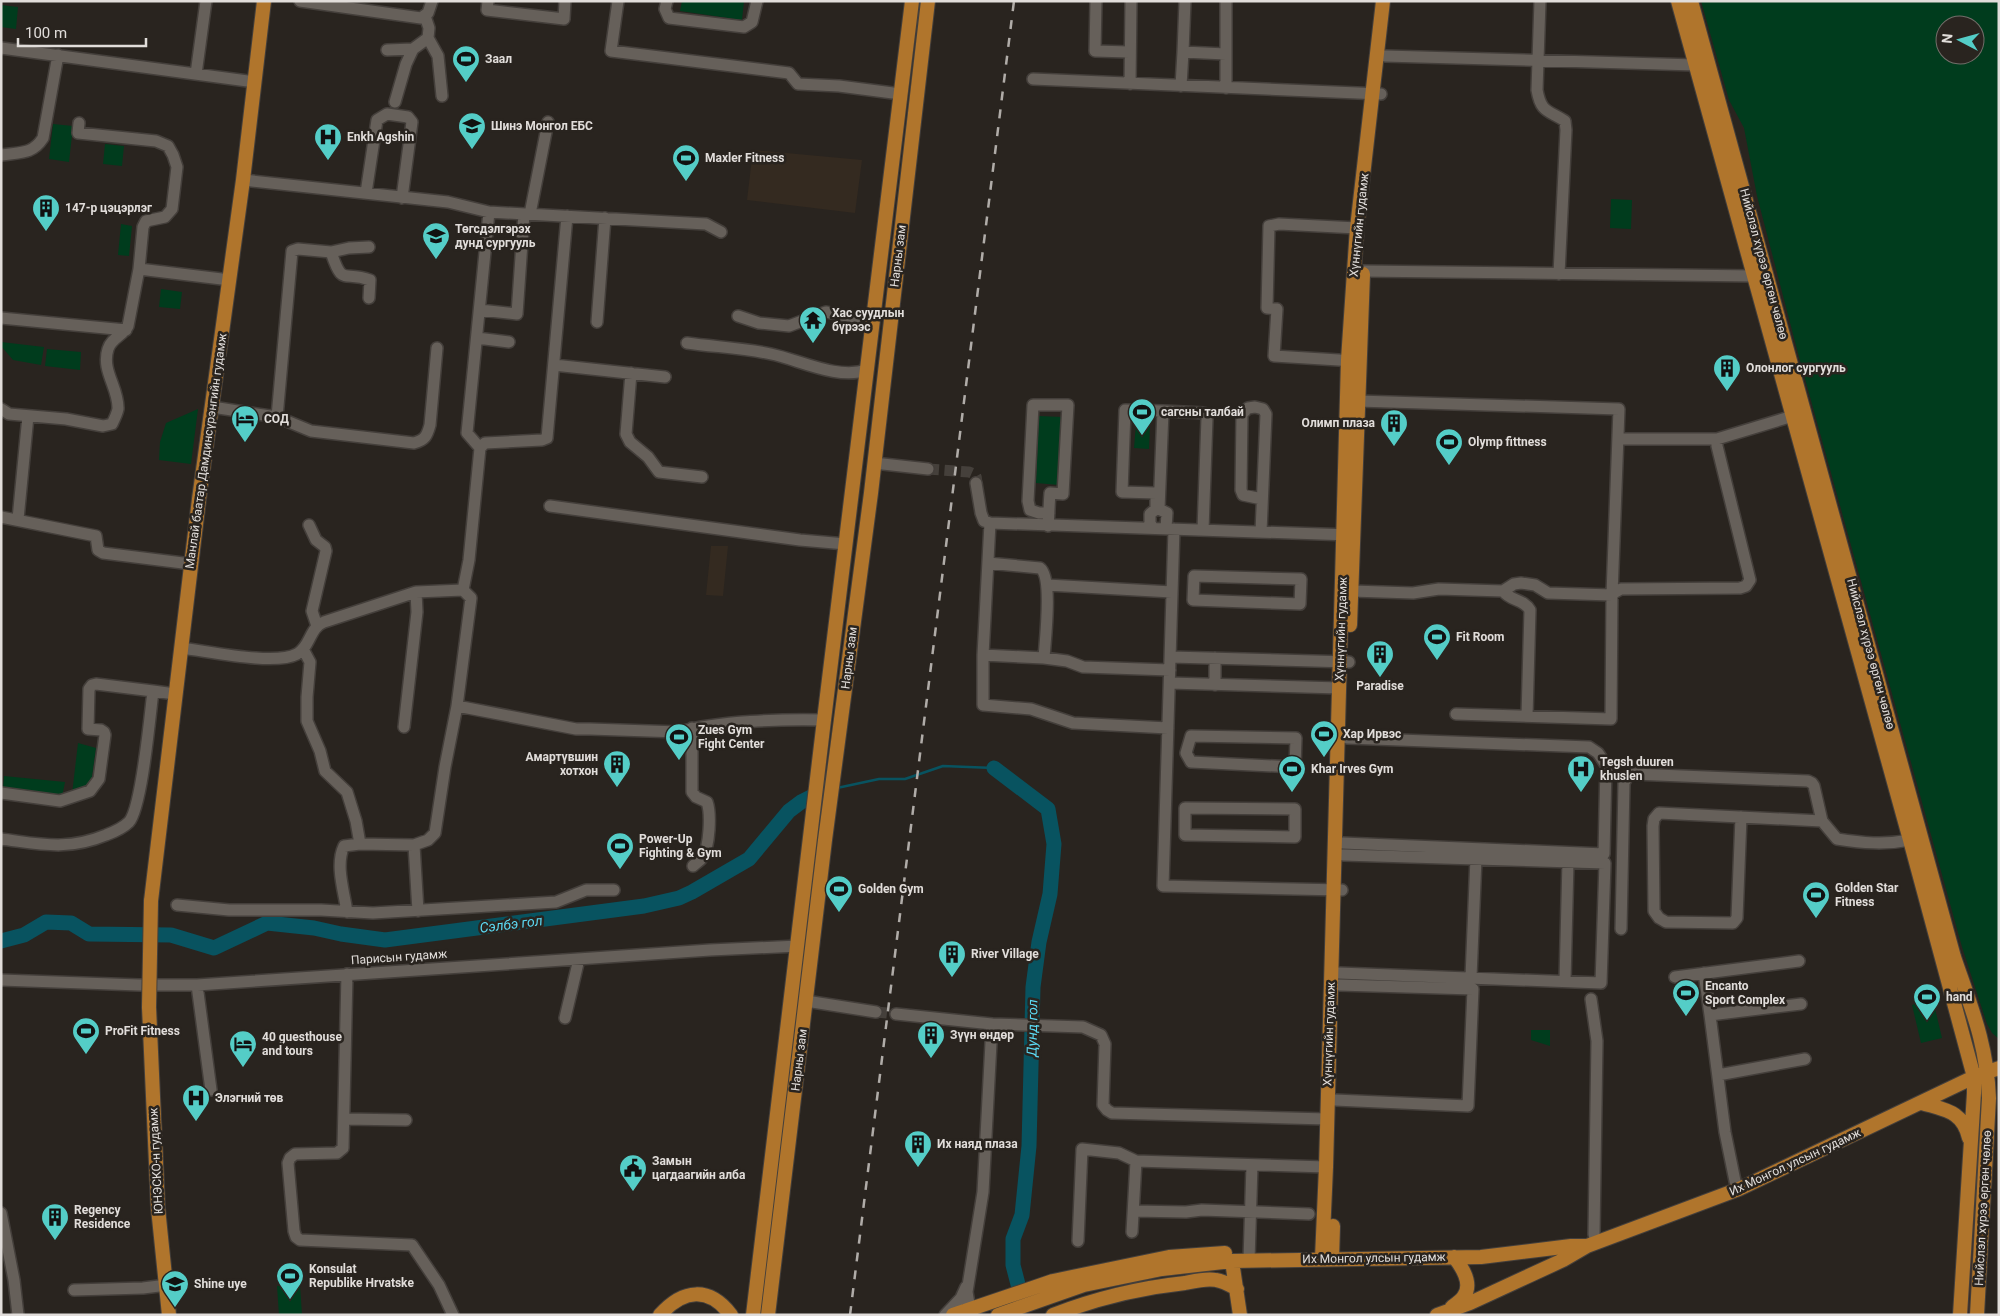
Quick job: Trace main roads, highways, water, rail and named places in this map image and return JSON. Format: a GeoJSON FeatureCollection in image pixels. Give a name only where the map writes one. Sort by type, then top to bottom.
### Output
{"type":"FeatureCollection","features":[{"type":"Feature","properties":{"kind":"main road","name":"Манлай баатар Дамдинсүрэнгийн гудамж"},"geometry":{"type":"LineString","coordinates":[[151,900],[191,564],[244,180],[264,1]]}},
{"type":"Feature","properties":{"kind":"main road","name":"Нарны зам"},"geometry":{"type":"LineString","coordinates":[[753,1315],[912,1]]}},
{"type":"Feature","properties":{"kind":"main road","name":"Нарны зам"},"geometry":{"type":"LineString","coordinates":[[768,1315],[873,467],[928,1]]}},
{"type":"Feature","properties":{"kind":"main road","name":"Хүннүгийн гудамж"},"geometry":{"type":"LineString","coordinates":[[1327,1258],[1339,979],[1339,688],[1344,662],[1351,594],[1348,535],[1358,401],[1353,360],[1363,271],[1383,1]]}},
{"type":"Feature","properties":{"kind":"main road","name":"Хүннүгийн гудамж"},"geometry":{"type":"LineString","coordinates":[[1327,1258],[1327,1119],[1338,890],[1343,849],[1347,738],[1344,662],[1357,228],[1377,94],[1385,56],[1391,1]]}},
{"type":"Feature","properties":{"kind":"main road","name":"Нийслэл хүрээ өргөн чөлөө"},"geometry":{"type":"LineString","coordinates":[[1678,1],[1702,72],[1867,662],[1910,840],[1974,1077],[1960,1315]]}},
{"type":"Feature","properties":{"kind":"main road","name":"Нийслэл хүрээ өргөн чөлөө"},"geometry":{"type":"LineString","coordinates":[[1691,1],[1702,72],[1754,276],[1794,397],[1793,416],[1954,957],[1993,1070],[1989,1098],[1977,1315]]}},
{"type":"Feature","properties":{"kind":"main road"},"geometry":{"type":"LineString","coordinates":[[896,137],[904,134],[911,138]]}},
{"type":"Feature","properties":{"kind":"main road"},"geometry":{"type":"LineString","coordinates":[[847,541],[857,538],[864,540]]}},
{"type":"Feature","properties":{"kind":"main road","name":"ЮНЭСКО-н гудамж"},"geometry":{"type":"LineString","coordinates":[[151,900],[149,1007],[158,1208],[169,1315]]}},
{"type":"Feature","properties":{"kind":"main road"},"geometry":{"type":"LineString","coordinates":[[1978,1022],[1986,1048],[1999,1057]]}},
{"type":"Feature","properties":{"kind":"main road","name":"Их Монгол улсын гудамж"},"geometry":{"type":"LineString","coordinates":[[1444,1312],[1470,1303],[1564,1260],[1591,1244],[1739,1189],[1974,1077],[1993,1070]]}},
{"type":"Feature","properties":{"kind":"main road"},"geometry":{"type":"LineString","coordinates":[[1922,1103],[1949,1110],[1959,1117],[1968,1132],[1970,1144]]}},
{"type":"Feature","properties":{"kind":"main road"},"geometry":{"type":"LineString","coordinates":[[777,1120],[784,1126],[792,1122]]}},
{"type":"Feature","properties":{"kind":"main road"},"geometry":{"type":"LineString","coordinates":[[774,1138],[784,1132],[790,1138]]}},
{"type":"Feature","properties":{"kind":"main road","name":"Их Монгол улсын гудамж"},"geometry":{"type":"LineString","coordinates":[[998,1315],[1084,1285],[1162,1269],[1250,1260],[1496,1256],[1591,1244]]}},
{"type":"Feature","properties":{"kind":"main road"},"geometry":{"type":"LineString","coordinates":[[953,1315],[1053,1281],[1169,1257],[1230,1253],[1250,1260]]}},
{"type":"Feature","properties":{"kind":"main road"},"geometry":{"type":"LineString","coordinates":[[1444,1312],[1465,1296],[1467,1282],[1464,1270],[1454,1257]]}},
{"type":"Feature","properties":{"kind":"main road"},"geometry":{"type":"LineString","coordinates":[[1232,1261],[1240,1315]]}},
{"type":"Feature","properties":{"kind":"main road"},"geometry":{"type":"LineString","coordinates":[[1058,1313],[1108,1296],[1162,1285],[1214,1279],[1224,1281],[1237,1289]]}},
{"type":"Feature","properties":{"kind":"main road"},"geometry":{"type":"LineString","coordinates":[[660,1315],[670,1304],[684,1296],[698,1293],[711,1297],[722,1304],[731,1315]]}},
{"type":"Feature","properties":{"kind":"waterway","name":"Сэлбэ гол"},"geometry":{"type":"LineString","coordinates":[[837,788],[879,779],[905,779],[943,766],[994,768]]}},
{"type":"Feature","properties":{"kind":"waterway","name":"Дунд гол"},"geometry":{"type":"LineString","coordinates":[[994,768],[1048,809],[1054,844],[1050,894],[1039,942],[1033,987],[1029,1146],[1022,1215],[1013,1239],[1013,1265],[1021,1296],[1019,1305]]}},
{"type":"Feature","properties":{"kind":"waterway","name":"Сэлбэ гол"},"geometry":{"type":"LineString","coordinates":[[1,941],[24,935],[46,922],[71,923],[89,934],[171,935],[214,948],[267,923],[314,928],[385,940],[644,906],[679,898],[749,859],[789,811],[801,802],[823,791]]}},
{"type":"Feature","properties":{"kind":"tunnel"},"geometry":{"type":"LineString","coordinates":[[928,469],[969,472],[976,476],[976,483]]}},
{"type":"Feature","properties":{"kind":"tunnel"},"geometry":{"type":"LineString","coordinates":[[876,1012],[896,1014]]}},
{"type":"Feature","properties":{"kind":"railway"},"geometry":{"type":"LineString","coordinates":[[850,1315],[1014,1]]}},
{"type":"Feature","properties":{"kind":"place","name":"Заал"},"geometry":{"type":"Point","coordinates":[466,83]}},
{"type":"Feature","properties":{"kind":"place","name":"Шинэ Монгол ЕБС"},"geometry":{"type":"Point","coordinates":[472,150]}},
{"type":"Feature","properties":{"kind":"place","name":"Enkh Agshin"},"geometry":{"type":"Point","coordinates":[328,161]}},
{"type":"Feature","properties":{"kind":"place","name":"Maxler Fitness"},"geometry":{"type":"Point","coordinates":[686,182]}},
{"type":"Feature","properties":{"kind":"place","name":"147-р цэцэрлэг"},"geometry":{"type":"Point","coordinates":[46,232]}},
{"type":"Feature","properties":{"kind":"place","name":"Төгсдэлгэрэх дунд сургууль"},"geometry":{"type":"Point","coordinates":[436,260]}},
{"type":"Feature","properties":{"kind":"place","name":"Хас суудлын бүрээс"},"geometry":{"type":"Point","coordinates":[813,344]}},
{"type":"Feature","properties":{"kind":"place","name":"Олонлог сургууль"},"geometry":{"type":"Point","coordinates":[1727,392]}},
{"type":"Feature","properties":{"kind":"place","name":"сагсны талбай"},"geometry":{"type":"Point","coordinates":[1142,436]}},
{"type":"Feature","properties":{"kind":"place","name":"СОД"},"geometry":{"type":"Point","coordinates":[245,443]}},
{"type":"Feature","properties":{"kind":"place","name":"Олимп плаза"},"geometry":{"type":"Point","coordinates":[1394,447]}},
{"type":"Feature","properties":{"kind":"place","name":"Olymp fittness"},"geometry":{"type":"Point","coordinates":[1449,466]}},
{"type":"Feature","properties":{"kind":"place","name":"Fit Room"},"geometry":{"type":"Point","coordinates":[1437,661]}},
{"type":"Feature","properties":{"kind":"place","name":"Paradise"},"geometry":{"type":"Point","coordinates":[1380,678]}},
{"type":"Feature","properties":{"kind":"place","name":"Хар Ирвэс"},"geometry":{"type":"Point","coordinates":[1324,758]}},
{"type":"Feature","properties":{"kind":"place","name":"Zues Gym Fight Center"},"geometry":{"type":"Point","coordinates":[679,761]}},
{"type":"Feature","properties":{"kind":"place","name":"Амартүвшин хотхон"},"geometry":{"type":"Point","coordinates":[617,788]}},
{"type":"Feature","properties":{"kind":"place","name":"Khar Irves Gym"},"geometry":{"type":"Point","coordinates":[1292,793]}},
{"type":"Feature","properties":{"kind":"place","name":"Tegsh duuren khuslen"},"geometry":{"type":"Point","coordinates":[1581,793]}},
{"type":"Feature","properties":{"kind":"place","name":"Power-Up Fighting & Gym"},"geometry":{"type":"Point","coordinates":[620,870]}},
{"type":"Feature","properties":{"kind":"place","name":"Golden Gym"},"geometry":{"type":"Point","coordinates":[839,913]}},
{"type":"Feature","properties":{"kind":"place","name":"Golden Star Fitness"},"geometry":{"type":"Point","coordinates":[1816,919]}},
{"type":"Feature","properties":{"kind":"place","name":"River Village"},"geometry":{"type":"Point","coordinates":[952,978]}},
{"type":"Feature","properties":{"kind":"place","name":"Encanto Sport Complex"},"geometry":{"type":"Point","coordinates":[1686,1017]}},
{"type":"Feature","properties":{"kind":"place","name":"hand"},"geometry":{"type":"Point","coordinates":[1927,1021]}},
{"type":"Feature","properties":{"kind":"place","name":"ProFit Fitness"},"geometry":{"type":"Point","coordinates":[86,1055]}},
{"type":"Feature","properties":{"kind":"place","name":"Зүүн өндөр"},"geometry":{"type":"Point","coordinates":[931,1059]}},
{"type":"Feature","properties":{"kind":"place","name":"40 guesthouse and tours"},"geometry":{"type":"Point","coordinates":[243,1068]}},
{"type":"Feature","properties":{"kind":"place","name":"Элэгний төв"},"geometry":{"type":"Point","coordinates":[196,1122]}},
{"type":"Feature","properties":{"kind":"place","name":"Их наяд плаза"},"geometry":{"type":"Point","coordinates":[918,1168]}},
{"type":"Feature","properties":{"kind":"place","name":"Замын цагдаагийн алба"},"geometry":{"type":"Point","coordinates":[633,1192]}},
{"type":"Feature","properties":{"kind":"place","name":"Regency Residence"},"geometry":{"type":"Point","coordinates":[55,1241]}},
{"type":"Feature","properties":{"kind":"place","name":"Konsulat Republike Hrvatske"},"geometry":{"type":"Point","coordinates":[290,1300]}},
{"type":"Feature","properties":{"kind":"place","name":"Shine uye"},"geometry":{"type":"Point","coordinates":[175,1308]}}]}
